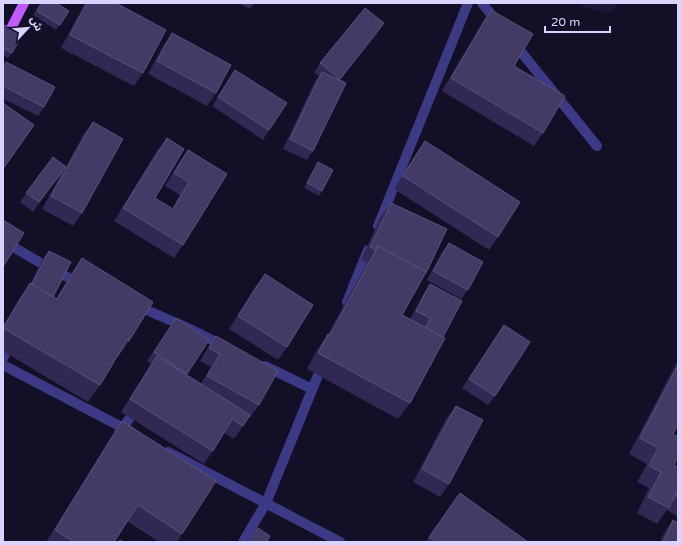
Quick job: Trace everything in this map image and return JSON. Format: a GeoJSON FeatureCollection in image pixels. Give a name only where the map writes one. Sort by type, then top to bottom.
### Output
{"type":"FeatureCollection","features":[{"type":"Feature","properties":{"kind":"main road"},"geometry":{"type":"LineString","coordinates":[[3,44],[24,3]]}},
{"type":"Feature","properties":{"kind":"street"},"geometry":{"type":"LineString","coordinates":[[342,315],[468,3]]}},
{"type":"Feature","properties":{"kind":"street"},"geometry":{"type":"LineString","coordinates":[[482,3],[597,146]]}},
{"type":"Feature","properties":{"kind":"street"},"geometry":{"type":"LineString","coordinates":[[3,241],[54,276],[92,288]]}},
{"type":"Feature","properties":{"kind":"street"},"geometry":{"type":"LineString","coordinates":[[122,300],[186,331],[236,352]]}},
{"type":"Feature","properties":{"kind":"street"},"geometry":{"type":"LineString","coordinates":[[3,358],[19,331]]}},
{"type":"Feature","properties":{"kind":"street"},"geometry":{"type":"LineString","coordinates":[[243,542],[266,503],[327,352]]}},
{"type":"Feature","properties":{"kind":"street"},"geometry":{"type":"LineString","coordinates":[[257,362],[312,389]]}},
{"type":"Feature","properties":{"kind":"street"},"geometry":{"type":"LineString","coordinates":[[3,365],[143,439]]}},
{"type":"Feature","properties":{"kind":"street"},"geometry":{"type":"LineString","coordinates":[[115,441],[140,401]]}},
{"type":"Feature","properties":{"kind":"street"},"geometry":{"type":"LineString","coordinates":[[157,446],[340,542]]}},
{"type":"Feature","properties":{"kind":"building"},"geometry":{"type":"Polygon","coordinates":[[[41,3],[56,3],[69,11],[60,25],[37,11],[41,3]]]}},
{"type":"Feature","properties":{"kind":"building"},"geometry":{"type":"Polygon","coordinates":[[[87,3],[116,3],[166,30],[143,73],[70,35],[87,3]]]}},
{"type":"Feature","properties":{"kind":"building"},"geometry":{"type":"Polygon","coordinates":[[[365,8],[384,23],[340,79],[320,63],[365,8]]]}},
{"type":"Feature","properties":{"kind":"building"},"geometry":{"type":"Polygon","coordinates":[[[491,10],[533,34],[514,66],[565,96],[543,133],[451,78],[491,10]]]}},
{"type":"Feature","properties":{"kind":"building"},"geometry":{"type":"Polygon","coordinates":[[[5,25],[22,35],[12,53],[3,48],[3,28],[5,25]]]}},
{"type":"Feature","properties":{"kind":"building"},"geometry":{"type":"Polygon","coordinates":[[[172,33],[231,65],[216,93],[157,61],[172,33]]]}},
{"type":"Feature","properties":{"kind":"building"},"geometry":{"type":"Polygon","coordinates":[[[6,62],[55,87],[44,107],[3,86],[3,67],[6,62]]]}},
{"type":"Feature","properties":{"kind":"building"},"geometry":{"type":"Polygon","coordinates":[[[235,70],[287,103],[269,130],[218,97],[235,70]]]}},
{"type":"Feature","properties":{"kind":"building"},"geometry":{"type":"Polygon","coordinates":[[[322,72],[346,83],[313,151],[290,139],[322,72]]]}},
{"type":"Feature","properties":{"kind":"building"},"geometry":{"type":"Polygon","coordinates":[[[3,103],[34,125],[3,169],[3,103]]]}},
{"type":"Feature","properties":{"kind":"building"},"geometry":{"type":"Polygon","coordinates":[[[93,122],[123,139],[82,213],[51,196],[93,122]]]}},
{"type":"Feature","properties":{"kind":"building"},"geometry":{"type":"Polygon","coordinates":[[[167,138],[184,149],[155,198],[173,209],[189,182],[174,173],[188,150],[227,174],[183,245],[123,208],[167,138]]]}},
{"type":"Feature","properties":{"kind":"building"},"geometry":{"type":"Polygon","coordinates":[[[425,141],[520,202],[498,237],[403,176],[425,141]]]}},
{"type":"Feature","properties":{"kind":"building"},"geometry":{"type":"Polygon","coordinates":[[[53,157],[66,167],[39,202],[26,193],[53,157]]]}},
{"type":"Feature","properties":{"kind":"building"},"geometry":{"type":"Polygon","coordinates":[[[318,162],[333,170],[322,191],[307,183],[318,162]]]}},
{"type":"Feature","properties":{"kind":"building"},"geometry":{"type":"Polygon","coordinates":[[[391,203],[447,229],[426,273],[378,246],[376,250],[370,247],[391,203]]]}},
{"type":"Feature","properties":{"kind":"building"},"geometry":{"type":"Polygon","coordinates":[[[3,220],[24,233],[3,267],[3,220]]]}},
{"type":"Feature","properties":{"kind":"building"},"geometry":{"type":"Polygon","coordinates":[[[449,243],[483,262],[468,290],[433,271],[449,243]]]}},
{"type":"Feature","properties":{"kind":"building"},"geometry":{"type":"Polygon","coordinates":[[[378,246],[426,272],[402,315],[445,338],[410,403],[318,353],[328,334],[330,335],[378,246]]]}},
{"type":"Feature","properties":{"kind":"building"},"geometry":{"type":"Polygon","coordinates":[[[49,251],[71,262],[53,297],[32,284],[49,251]]]}},
{"type":"Feature","properties":{"kind":"building"},"geometry":{"type":"Polygon","coordinates":[[[82,258],[153,302],[129,341],[127,340],[100,385],[3,328],[30,283],[57,299],[82,258]]]}},
{"type":"Feature","properties":{"kind":"building"},"geometry":{"type":"Polygon","coordinates":[[[265,274],[313,305],[287,347],[238,316],[265,274]]]}},
{"type":"Feature","properties":{"kind":"building"},"geometry":{"type":"Polygon","coordinates":[[[430,284],[462,301],[443,337],[426,328],[430,318],[416,311],[430,284]]]}},
{"type":"Feature","properties":{"kind":"building"},"geometry":{"type":"Polygon","coordinates":[[[176,318],[209,340],[187,374],[154,352],[176,318]]]}},
{"type":"Feature","properties":{"kind":"building"},"geometry":{"type":"Polygon","coordinates":[[[504,325],[530,342],[495,396],[469,379],[504,325]]]}},
{"type":"Feature","properties":{"kind":"building"},"geometry":{"type":"Polygon","coordinates":[[[216,336],[278,371],[259,405],[207,376],[220,354],[209,348],[216,336]]]}},
{"type":"Feature","properties":{"kind":"building"},"geometry":{"type":"Polygon","coordinates":[[[157,356],[250,415],[243,426],[232,419],[213,451],[130,399],[157,356]]]}},
{"type":"Feature","properties":{"kind":"building"},"geometry":{"type":"Polygon","coordinates":[[[678,365],[678,424],[673,434],[678,437],[678,458],[674,465],[678,467],[678,490],[669,508],[648,497],[661,472],[649,466],[658,448],[640,438],[678,365]]]}},
{"type":"Feature","properties":{"kind":"building"},"geometry":{"type":"Polygon","coordinates":[[[456,406],[483,420],[449,484],[422,469],[456,406]]]}},
{"type":"Feature","properties":{"kind":"building"},"geometry":{"type":"Polygon","coordinates":[[[122,421],[216,481],[182,534],[138,505],[114,542],[74,542],[55,530],[122,421]]]}},
{"type":"Feature","properties":{"kind":"building"},"geometry":{"type":"Polygon","coordinates":[[[678,491],[678,498],[675,495],[678,491]]]}},
{"type":"Feature","properties":{"kind":"building"},"geometry":{"type":"Polygon","coordinates":[[[460,493],[528,542],[436,542],[429,537],[460,493]]]}},
{"type":"Feature","properties":{"kind":"building"},"geometry":{"type":"Polygon","coordinates":[[[673,520],[678,523],[678,542],[663,542],[673,520]]]}},
{"type":"Feature","properties":{"kind":"building"},"geometry":{"type":"Polygon","coordinates":[[[258,528],[270,536],[267,542],[249,542],[258,528]]]}}]}
